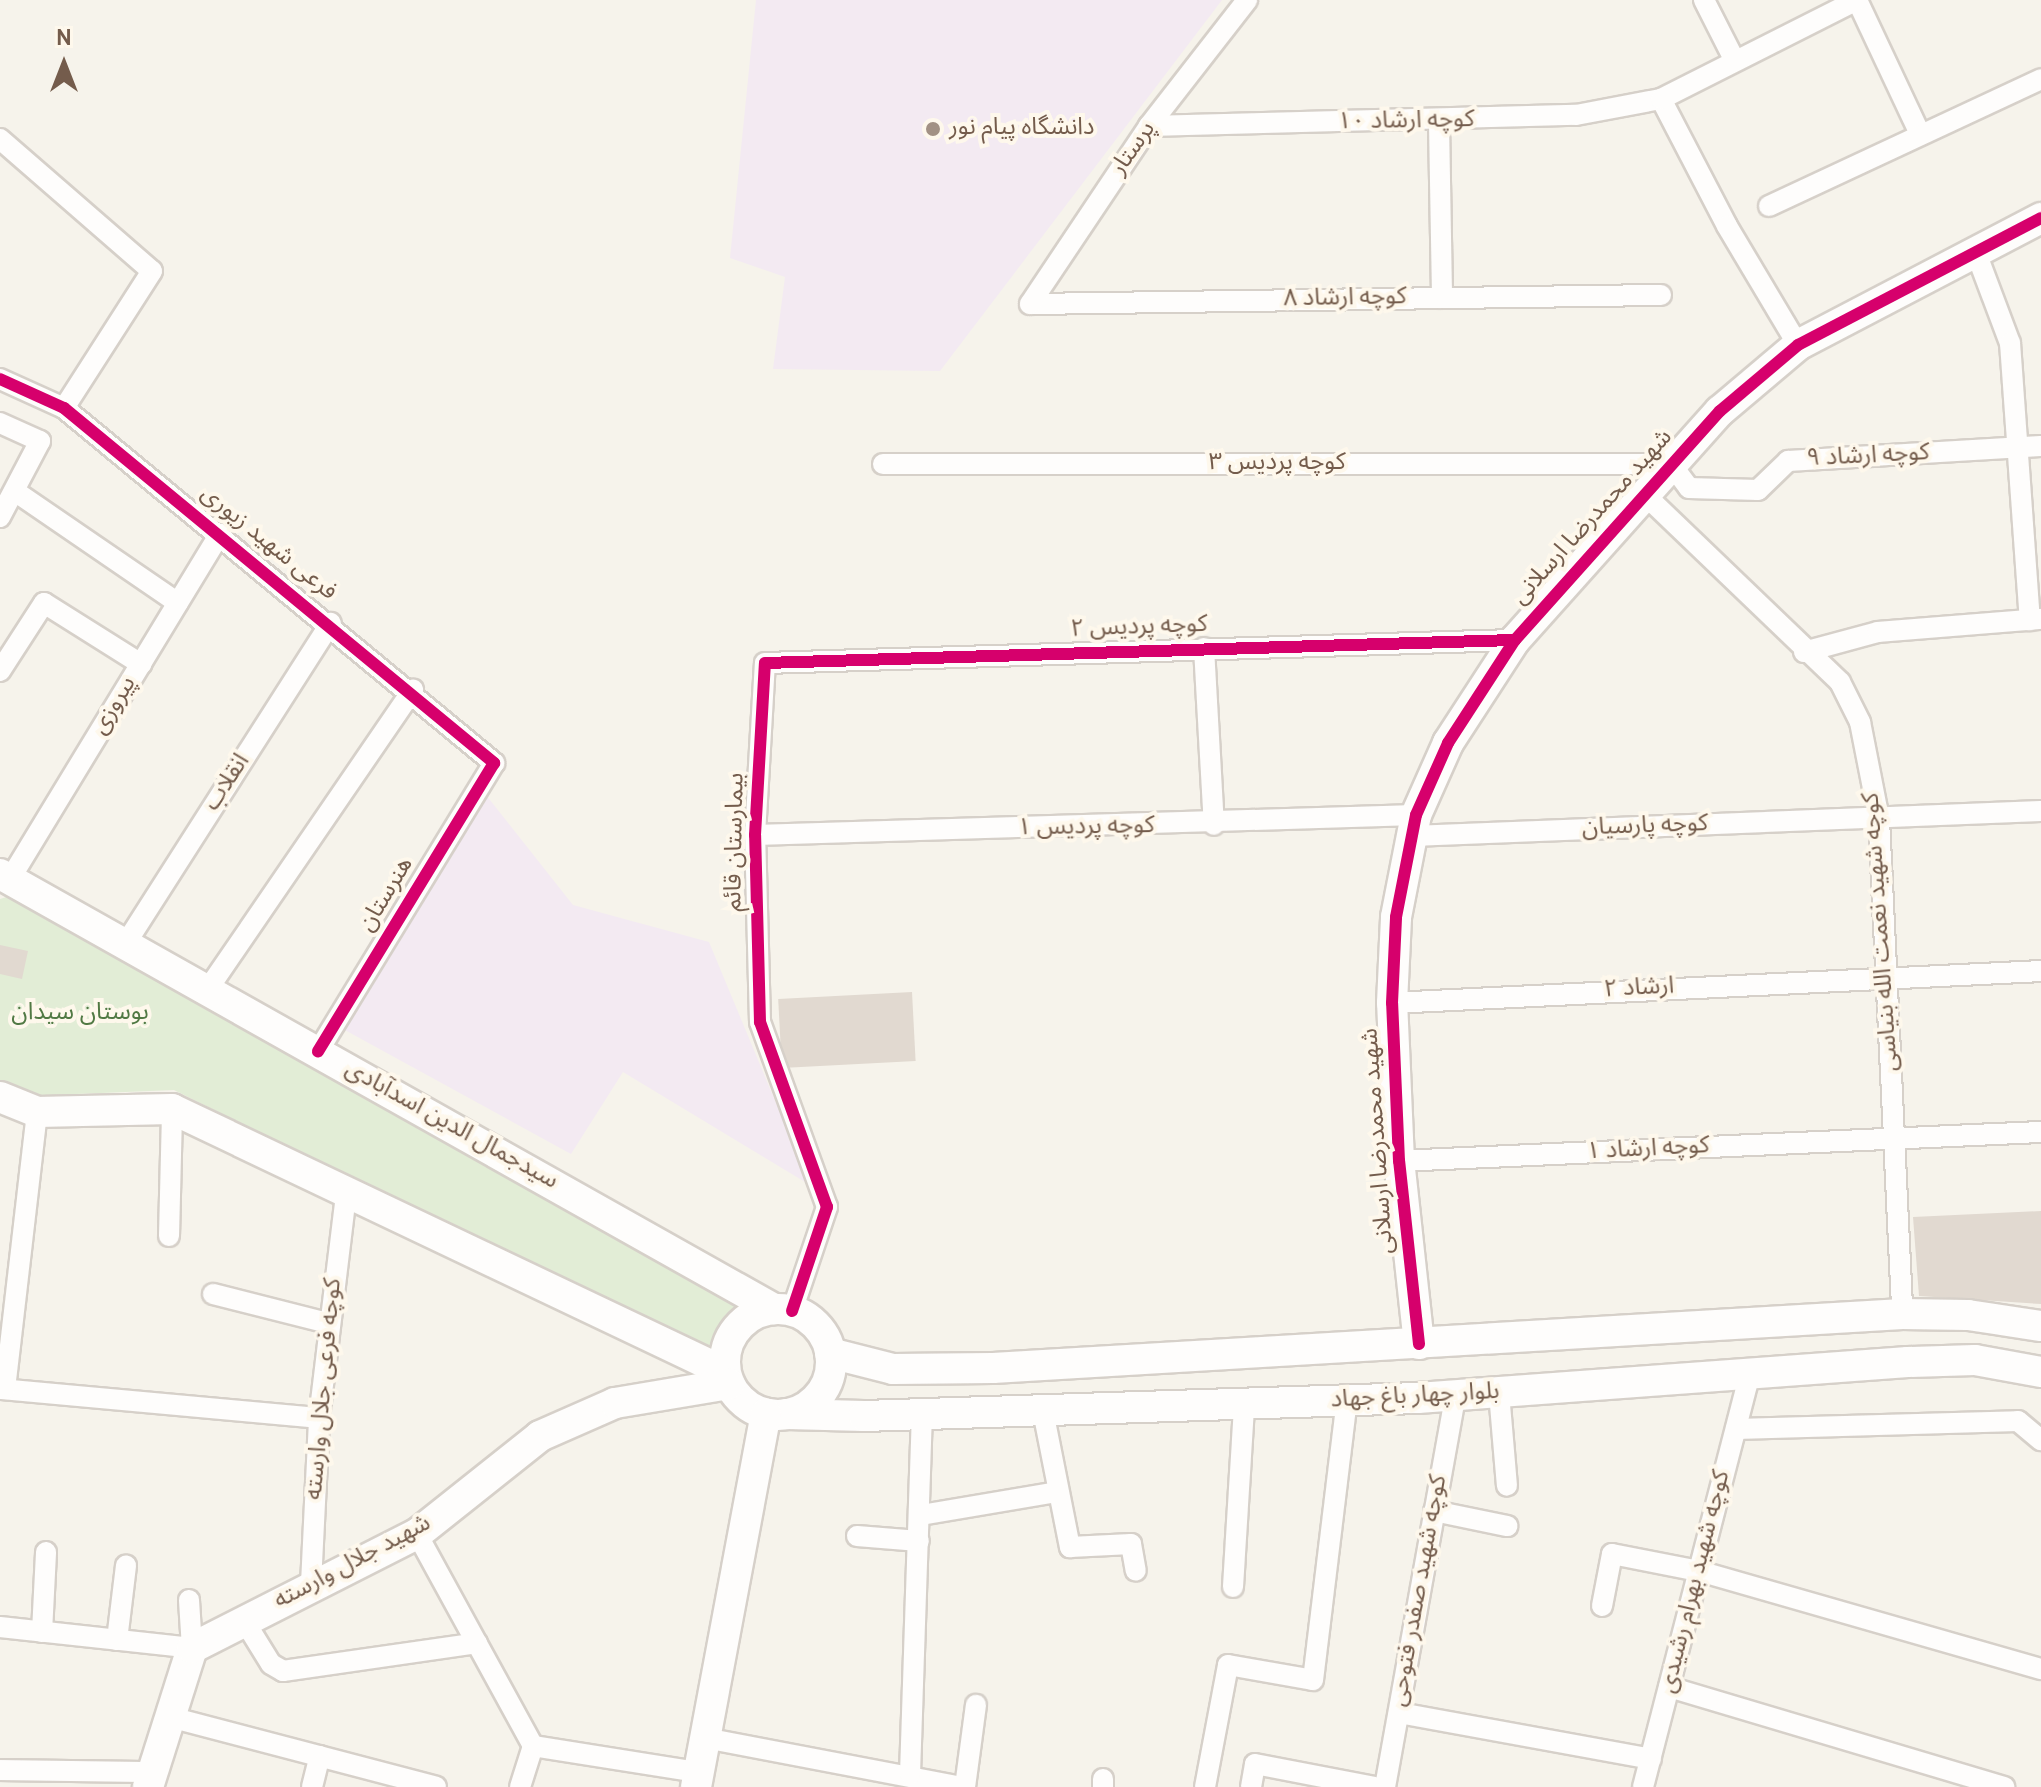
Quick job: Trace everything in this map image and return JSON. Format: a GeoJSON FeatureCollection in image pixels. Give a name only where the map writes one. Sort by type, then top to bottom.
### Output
{"type":"FeatureCollection","features":[{"type":"Feature","properties":{"kind":"street","name":"پرستار"},"geometry":{"type":"LineString","coordinates":[[1030,304],[1149,126],[1247,0]]}},
{"type":"Feature","properties":{"kind":"street"},"geometry":{"type":"LineString","coordinates":[[1704,0],[1735,61]]}},
{"type":"Feature","properties":{"kind":"street","name":"کوچه ارشاد ۱۰"},"geometry":{"type":"LineString","coordinates":[[1149,126],[1439,123],[1576,115],[1661,99],[1857,0]]}},
{"type":"Feature","properties":{"kind":"street"},"geometry":{"type":"LineString","coordinates":[[1857,0],[1920,134]]}},
{"type":"Feature","properties":{"kind":"street"},"geometry":{"type":"LineString","coordinates":[[1769,206],[2041,79]]}},
{"type":"Feature","properties":{"kind":"street"},"geometry":{"type":"LineString","coordinates":[[1661,99],[1727,226],[1798,345]]}},
{"type":"Feature","properties":{"kind":"street"},"geometry":{"type":"LineString","coordinates":[[1439,123],[1442,298]]}},
{"type":"Feature","properties":{"kind":"street"},"geometry":{"type":"LineString","coordinates":[[0,139],[152,271],[64,408]]}},
{"type":"Feature","properties":{"kind":"street","name":"شهید محمدرضا ارسلانی"},"geometry":{"type":"LineString","coordinates":[[1419,1344],[1399,1161],[1392,1003],[1396,917],[1414,826],[1448,743],[1515,640],[1720,411],[1798,345],[2041,218]]}},
{"type":"Feature","properties":{"kind":"street"},"geometry":{"type":"LineString","coordinates":[[1804,652],[1878,632],[2035,619],[2010,343],[1975,250]]}},
{"type":"Feature","properties":{"kind":"street","name":"کوچه ارشاد ۸"},"geometry":{"type":"LineString","coordinates":[[1030,304],[1661,295]]}},
{"type":"Feature","properties":{"kind":"street","name":"فرعی شهید زیوری"},"geometry":{"type":"LineString","coordinates":[[0,379],[64,408],[331,623],[494,763]]}},
{"type":"Feature","properties":{"kind":"street"},"geometry":{"type":"LineString","coordinates":[[0,423],[40,441],[16,492],[0,517]]}},
{"type":"Feature","properties":{"kind":"street","name":"کوچه ارشاد ۹"},"geometry":{"type":"LineString","coordinates":[[1671,464],[1689,488],[1758,490],[1788,461],[2041,446]]}},
{"type":"Feature","properties":{"kind":"street","name":"کوچه پردیس ۳"},"geometry":{"type":"LineString","coordinates":[[883,464],[1671,464]]}},
{"type":"Feature","properties":{"kind":"street"},"geometry":{"type":"LineString","coordinates":[[16,492],[178,603]]}},
{"type":"Feature","properties":{"kind":"street","name":"کوچه شهید نعمت الله بنیاسی"},"geometry":{"type":"LineString","coordinates":[[1645,495],[1804,652],[1840,682],[1860,722],[1879,819],[1902,1314]]}},
{"type":"Feature","properties":{"kind":"street","name":"پیروزی"},"geometry":{"type":"LineString","coordinates":[[5,877],[220,534]]}},
{"type":"Feature","properties":{"kind":"street"},"geometry":{"type":"LineString","coordinates":[[4,657],[44,603],[141,664]]}},
{"type":"Feature","properties":{"kind":"street","name":"انقلاب"},"geometry":{"type":"LineString","coordinates":[[126,943],[331,623]]}},
{"type":"Feature","properties":{"kind":"street","name":"کوچه پردیس ۲"},"geometry":{"type":"LineString","coordinates":[[765,663],[1515,640]]}},
{"type":"Feature","properties":{"kind":"street"},"geometry":{"type":"LineString","coordinates":[[1204,648],[1214,825]]}},
{"type":"Feature","properties":{"kind":"street","name":"بیمارستان قائم"},"geometry":{"type":"LineString","coordinates":[[765,663],[755,835],[760,1022],[827,1207],[783,1310]]}},
{"type":"Feature","properties":{"kind":"street"},"geometry":{"type":"LineString","coordinates":[[208,989],[412,691]]}},
{"type":"Feature","properties":{"kind":"street","name":"هنرستان"},"geometry":{"type":"LineString","coordinates":[[318,1051],[494,763]]}},
{"type":"Feature","properties":{"kind":"street","name":"کوچه پارسیان"},"geometry":{"type":"LineString","coordinates":[[1414,826],[1879,819],[2041,811]]}},
{"type":"Feature","properties":{"kind":"street","name":"کوچه پردیس ۱"},"geometry":{"type":"LineString","coordinates":[[755,835],[1214,825],[1414,826]]}},
{"type":"Feature","properties":{"kind":"street","name":"سیدجمال الدین اسدآبادی"},"geometry":{"type":"LineString","coordinates":[[5,877],[783,1310]]}},
{"type":"Feature","properties":{"kind":"street","name":"ارشاد ۲"},"geometry":{"type":"LineString","coordinates":[[1392,1003],[1887,974],[2041,971]]}},
{"type":"Feature","properties":{"kind":"street"},"geometry":{"type":"LineString","coordinates":[[0,1097],[37,1112],[172,1109],[727,1378],[747,1405],[777,1414],[816,1399],[826,1386],[830,1353],[818,1326],[783,1310],[757,1313],[736,1330],[725,1354],[727,1378]]}},
{"type":"Feature","properties":{"kind":"street"},"geometry":{"type":"LineString","coordinates":[[169,1236],[172,1109]]}},
{"type":"Feature","properties":{"kind":"street"},"geometry":{"type":"LineString","coordinates":[[37,1112],[9,1270],[2,1389],[319,1418]]}},
{"type":"Feature","properties":{"kind":"street","name":"کوچه ارشاد ۱"},"geometry":{"type":"LineString","coordinates":[[1399,1161],[2041,1132]]}},
{"type":"Feature","properties":{"kind":"street","name":"کوچه فرعی جلال وارسته"},"geometry":{"type":"LineString","coordinates":[[311,1584],[319,1418],[328,1323],[346,1194]]}},
{"type":"Feature","properties":{"kind":"street"},"geometry":{"type":"LineString","coordinates":[[213,1294],[328,1323]]}},
{"type":"Feature","properties":{"kind":"street"},"geometry":{"type":"LineString","coordinates":[[830,1353],[893,1369],[993,1368],[1902,1314],[1968,1315],[2041,1326]]}},
{"type":"Feature","properties":{"kind":"street","name":"بلوار چهار باغ جهاد"},"geometry":{"type":"LineString","coordinates":[[777,1414],[922,1415],[1244,1406],[1455,1396],[1975,1360],[2041,1372]]}},
{"type":"Feature","properties":{"kind":"street","name":"کوچه شهید بهرام رشیدی"},"geometry":{"type":"LineString","coordinates":[[1643,1787],[1749,1376]]}},
{"type":"Feature","properties":{"kind":"street","name":"شهید جلال وارسته"},"geometry":{"type":"LineString","coordinates":[[192,1648],[311,1584],[417,1534],[540,1436],[615,1403],[727,1378]]}},
{"type":"Feature","properties":{"kind":"street"},"geometry":{"type":"LineString","coordinates":[[1499,1393],[1507,1486]]}},
{"type":"Feature","properties":{"kind":"street","name":"کوچه شهید صفدر فتوحی"},"geometry":{"type":"LineString","coordinates":[[1385,1787],[1455,1396]]}},
{"type":"Feature","properties":{"kind":"street"},"geometry":{"type":"LineString","coordinates":[[1205,1787],[1228,1665],[1313,1680],[1347,1401]]}},
{"type":"Feature","properties":{"kind":"street"},"geometry":{"type":"LineString","coordinates":[[1233,1587],[1244,1406]]}},
{"type":"Feature","properties":{"kind":"street"},"geometry":{"type":"LineString","coordinates":[[1043,1411],[1070,1547],[1131,1544],[1136,1571]]}},
{"type":"Feature","properties":{"kind":"street"},"geometry":{"type":"LineString","coordinates":[[533,1746],[697,1780],[777,1414]]}},
{"type":"Feature","properties":{"kind":"street"},"geometry":{"type":"LineString","coordinates":[[910,1774],[922,1415]]}},
{"type":"Feature","properties":{"kind":"street"},"geometry":{"type":"LineString","coordinates":[[1736,1429],[2018,1421],[2041,1440]]}},
{"type":"Feature","properties":{"kind":"street"},"geometry":{"type":"LineString","coordinates":[[921,1515],[1057,1492]]}},
{"type":"Feature","properties":{"kind":"street"},"geometry":{"type":"LineString","coordinates":[[1434,1511],[1507,1526]]}},
{"type":"Feature","properties":{"kind":"street"},"geometry":{"type":"LineString","coordinates":[[417,1534],[533,1746],[520,1787]]}},
{"type":"Feature","properties":{"kind":"street"},"geometry":{"type":"LineString","coordinates":[[857,1536],[919,1541]]}},
{"type":"Feature","properties":{"kind":"street"},"geometry":{"type":"LineString","coordinates":[[42,1632],[46,1552]]}},
{"type":"Feature","properties":{"kind":"street"},"geometry":{"type":"LineString","coordinates":[[1602,1606],[1612,1554],[1699,1571],[2041,1669]]}},
{"type":"Feature","properties":{"kind":"street"},"geometry":{"type":"LineString","coordinates":[[117,1640],[126,1566]]}},
{"type":"Feature","properties":{"kind":"street"},"geometry":{"type":"LineString","coordinates":[[0,1770],[150,1780],[192,1648],[189,1600]]}},
{"type":"Feature","properties":{"kind":"street"},"geometry":{"type":"LineString","coordinates":[[245,1622],[271,1664],[283,1671],[477,1643]]}},
{"type":"Feature","properties":{"kind":"street"},"geometry":{"type":"LineString","coordinates":[[0,1627],[192,1648]]}},
{"type":"Feature","properties":{"kind":"street"},"geometry":{"type":"LineString","coordinates":[[1669,1687],[2004,1787]]}},
{"type":"Feature","properties":{"kind":"street"},"geometry":{"type":"LineString","coordinates":[[705,1738],[910,1774],[964,1787],[976,1705]]}},
{"type":"Feature","properties":{"kind":"street"},"geometry":{"type":"LineString","coordinates":[[1399,1713],[1651,1759]]}},
{"type":"Feature","properties":{"kind":"street"},"geometry":{"type":"LineString","coordinates":[[170,1717],[436,1787]]}},
{"type":"Feature","properties":{"kind":"street"},"geometry":{"type":"LineString","coordinates":[[312,1787],[320,1756]]}},
{"type":"Feature","properties":{"kind":"street"},"geometry":{"type":"LineString","coordinates":[[1251,1787],[1255,1764],[1374,1787]]}},
{"type":"Feature","properties":{"kind":"shaded area","name":"دانشگاه پیام نور"},"geometry":{"type":"Polygon","coordinates":[[[756,0],[1222,0],[940,371],[773,369],[785,277],[730,258],[756,0]]]}},
{"type":"Feature","properties":{"kind":"shaded area"},"geometry":{"type":"Polygon","coordinates":[[[486,795],[573,905],[709,942],[810,1185],[623,1072],[571,1154],[343,1029],[486,795]]]}},
{"type":"Feature","properties":{"kind":"green space","name":"بوستان سیدان"},"geometry":{"type":"Polygon","coordinates":[[[16,894],[756,1304],[730,1319],[714,1359],[174,1090],[28,1096],[0,1086],[0,899],[16,894]]]}},
{"type":"Feature","properties":{"kind":"building"},"geometry":{"type":"Polygon","coordinates":[[[0,945],[28,951],[22,979],[0,974],[0,945]]]}},
{"type":"Feature","properties":{"kind":"building"},"geometry":{"type":"Polygon","coordinates":[[[912,992],[916,1061],[782,1068],[778,999],[912,992]]]}},
{"type":"Feature","properties":{"kind":"building"},"geometry":{"type":"Polygon","coordinates":[[[2041,1211],[2041,1304],[1919,1296],[1913,1217],[2041,1211]]]}},
{"type":"Feature","properties":{"kind":"cycle path"},"geometry":{"type":"LineString","coordinates":[[1419,1344],[1399,1161],[1392,1003],[1396,917],[1416,815],[1448,743],[1515,640],[1720,411],[1798,345],[2041,218]]}},
{"type":"Feature","properties":{"kind":"cycle path"},"geometry":{"type":"LineString","coordinates":[[0,379],[64,408],[494,763],[318,1051]]}},
{"type":"Feature","properties":{"kind":"cycle path"},"geometry":{"type":"LineString","coordinates":[[792,1311],[827,1207],[760,1022],[755,835],[765,663],[1515,640]]}},
{"type":"Feature","properties":{"kind":"place","name":"دانشگاه پیام نور"},"geometry":{"type":"Point","coordinates":[933,129]}}]}
